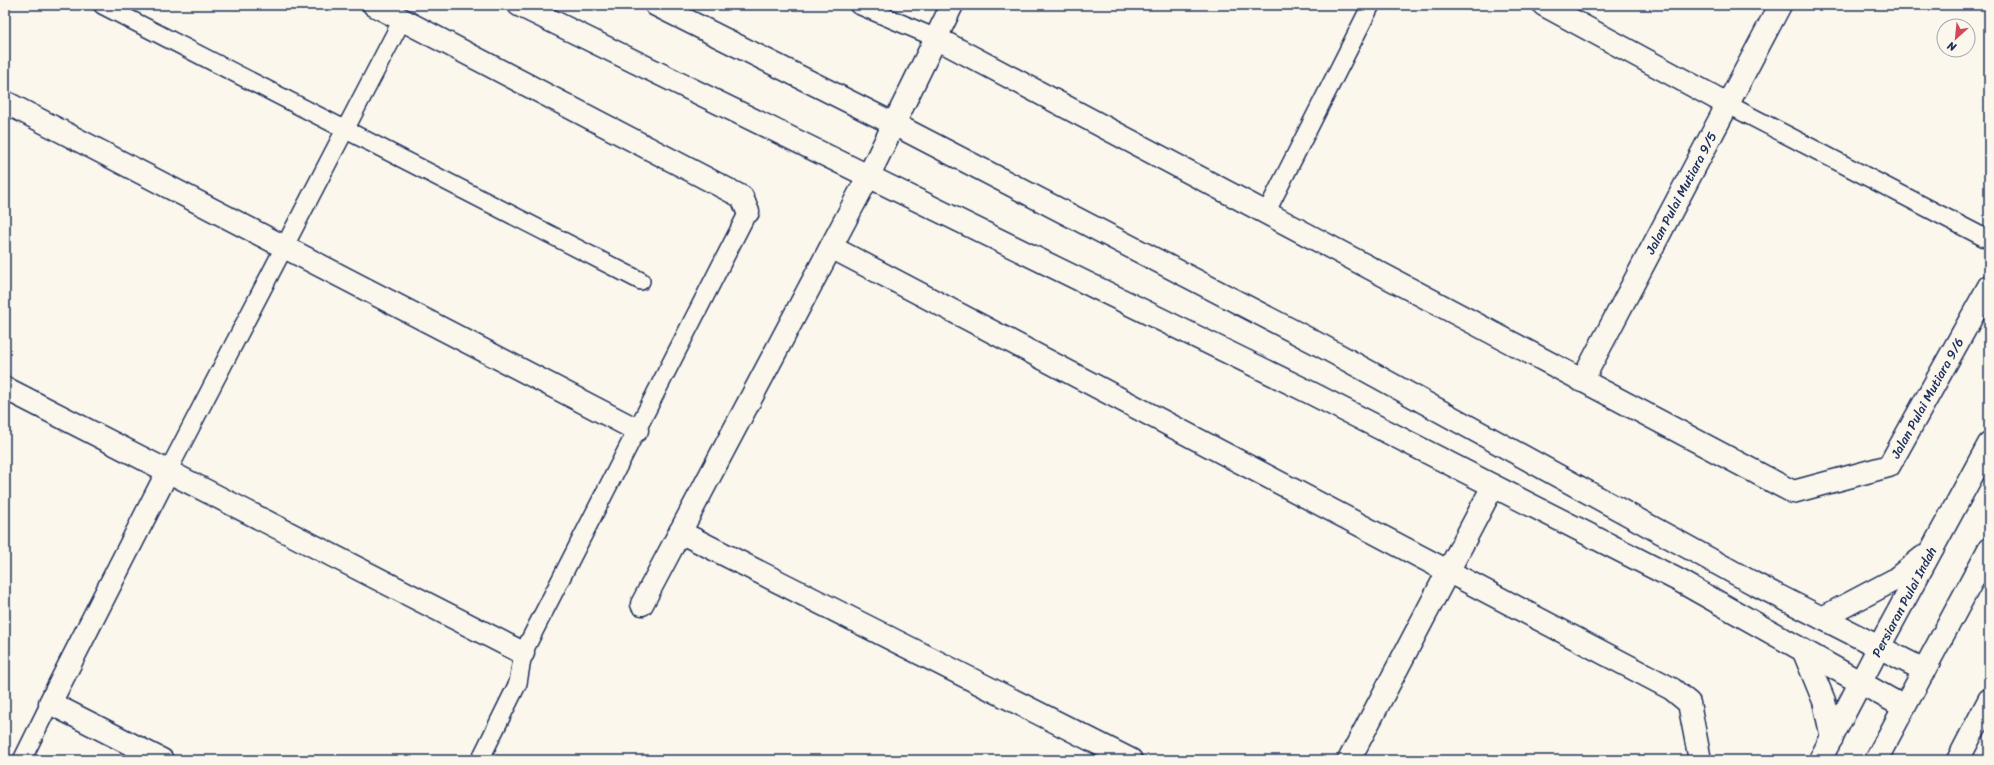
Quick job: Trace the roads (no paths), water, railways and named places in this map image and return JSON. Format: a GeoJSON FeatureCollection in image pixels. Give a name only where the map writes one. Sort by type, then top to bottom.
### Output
{"type":"FeatureCollection","features":[{"type":"Feature","properties":{"kind":"street"},"geometry":{"type":"LineString","coordinates":[[374,5],[742,197],[748,212]]}},
{"type":"Feature","properties":{"kind":"street"},"geometry":{"type":"LineString","coordinates":[[519,5],[1311,393],[1680,581],[1904,707]]}},
{"type":"Feature","properties":{"kind":"street"},"geometry":{"type":"LineString","coordinates":[[656,5],[894,124],[1320,345],[1753,583],[1924,670]]}},
{"type":"Feature","properties":{"kind":"street"},"geometry":{"type":"LineString","coordinates":[[642,604],[868,177],[952,5]]}},
{"type":"Feature","properties":{"kind":"street"},"geometry":{"type":"LineString","coordinates":[[1544,5],[1727,104]]}},
{"type":"Feature","properties":{"kind":"street","name":"Jalan Pulai Mutiara 9/5"},"geometry":{"type":"LineString","coordinates":[[1582,381],[1780,5]]}},
{"type":"Feature","properties":{"kind":"street"},"geometry":{"type":"LineString","coordinates":[[936,38],[1582,381]]}},
{"type":"Feature","properties":{"kind":"street"},"geometry":{"type":"LineString","coordinates":[[5,102],[637,430]]}},
{"type":"Feature","properties":{"kind":"street"},"geometry":{"type":"LineString","coordinates":[[831,247],[1448,571],[1680,695],[1689,703],[1700,760]]}},
{"type":"Feature","properties":{"kind":"street","name":"Jalan Pulai Mutiara 9/6"},"geometry":{"type":"LineString","coordinates":[[1582,381],[1793,492],[1889,466],[1989,286]]}},
{"type":"Feature","properties":{"kind":"street"},"geometry":{"type":"LineString","coordinates":[[5,388],[523,653]]}},
{"type":"Feature","properties":{"kind":"street","name":"Persiaran Pulai Indah"},"geometry":{"type":"LineString","coordinates":[[1820,760],[1862,683],[1879,647],[1989,444]]}},
{"type":"Feature","properties":{"kind":"street"},"geometry":{"type":"LineString","coordinates":[[162,760],[50,703],[168,471]]}},
{"type":"Feature","properties":{"kind":"street"},"geometry":{"type":"LineString","coordinates":[[1349,760],[1493,486]]}},
{"type":"Feature","properties":{"kind":"street"},"geometry":{"type":"LineString","coordinates":[[680,532],[1131,760]]}},
{"type":"Feature","properties":{"kind":"street"},"geometry":{"type":"LineString","coordinates":[[1876,760],[1989,550]]}},
{"type":"Feature","properties":{"kind":"street"},"geometry":{"type":"LineString","coordinates":[[1822,618],[1894,580],[1931,551]]}},
{"type":"Feature","properties":{"kind":"street"},"geometry":{"type":"LineString","coordinates":[[1804,652],[1824,701],[1832,738]]}},
{"type":"Feature","properties":{"kind":"street"},"geometry":{"type":"LineString","coordinates":[[1958,760],[1989,700]]}},
{"type":"Feature","properties":{"kind":"lane"},"geometry":{"type":"LineString","coordinates":[[102,5],[641,281]]}},
{"type":"Feature","properties":{"kind":"lane"},"geometry":{"type":"LineString","coordinates":[[858,5],[936,38]]}},
{"type":"Feature","properties":{"kind":"lane"},"geometry":{"type":"LineString","coordinates":[[1266,213],[1371,5]]}},
{"type":"Feature","properties":{"kind":"lane"},"geometry":{"type":"LineString","coordinates":[[168,471],[402,20]]}},
{"type":"Feature","properties":{"kind":"lane"},"geometry":{"type":"LineString","coordinates":[[1727,104],[1989,240]]}},
{"type":"Feature","properties":{"kind":"lane"},"geometry":{"type":"LineString","coordinates":[[480,760],[518,683],[523,653],[748,212]]}},
{"type":"Feature","properties":{"kind":"lane"},"geometry":{"type":"LineString","coordinates":[[22,760],[50,703]]}}]}
